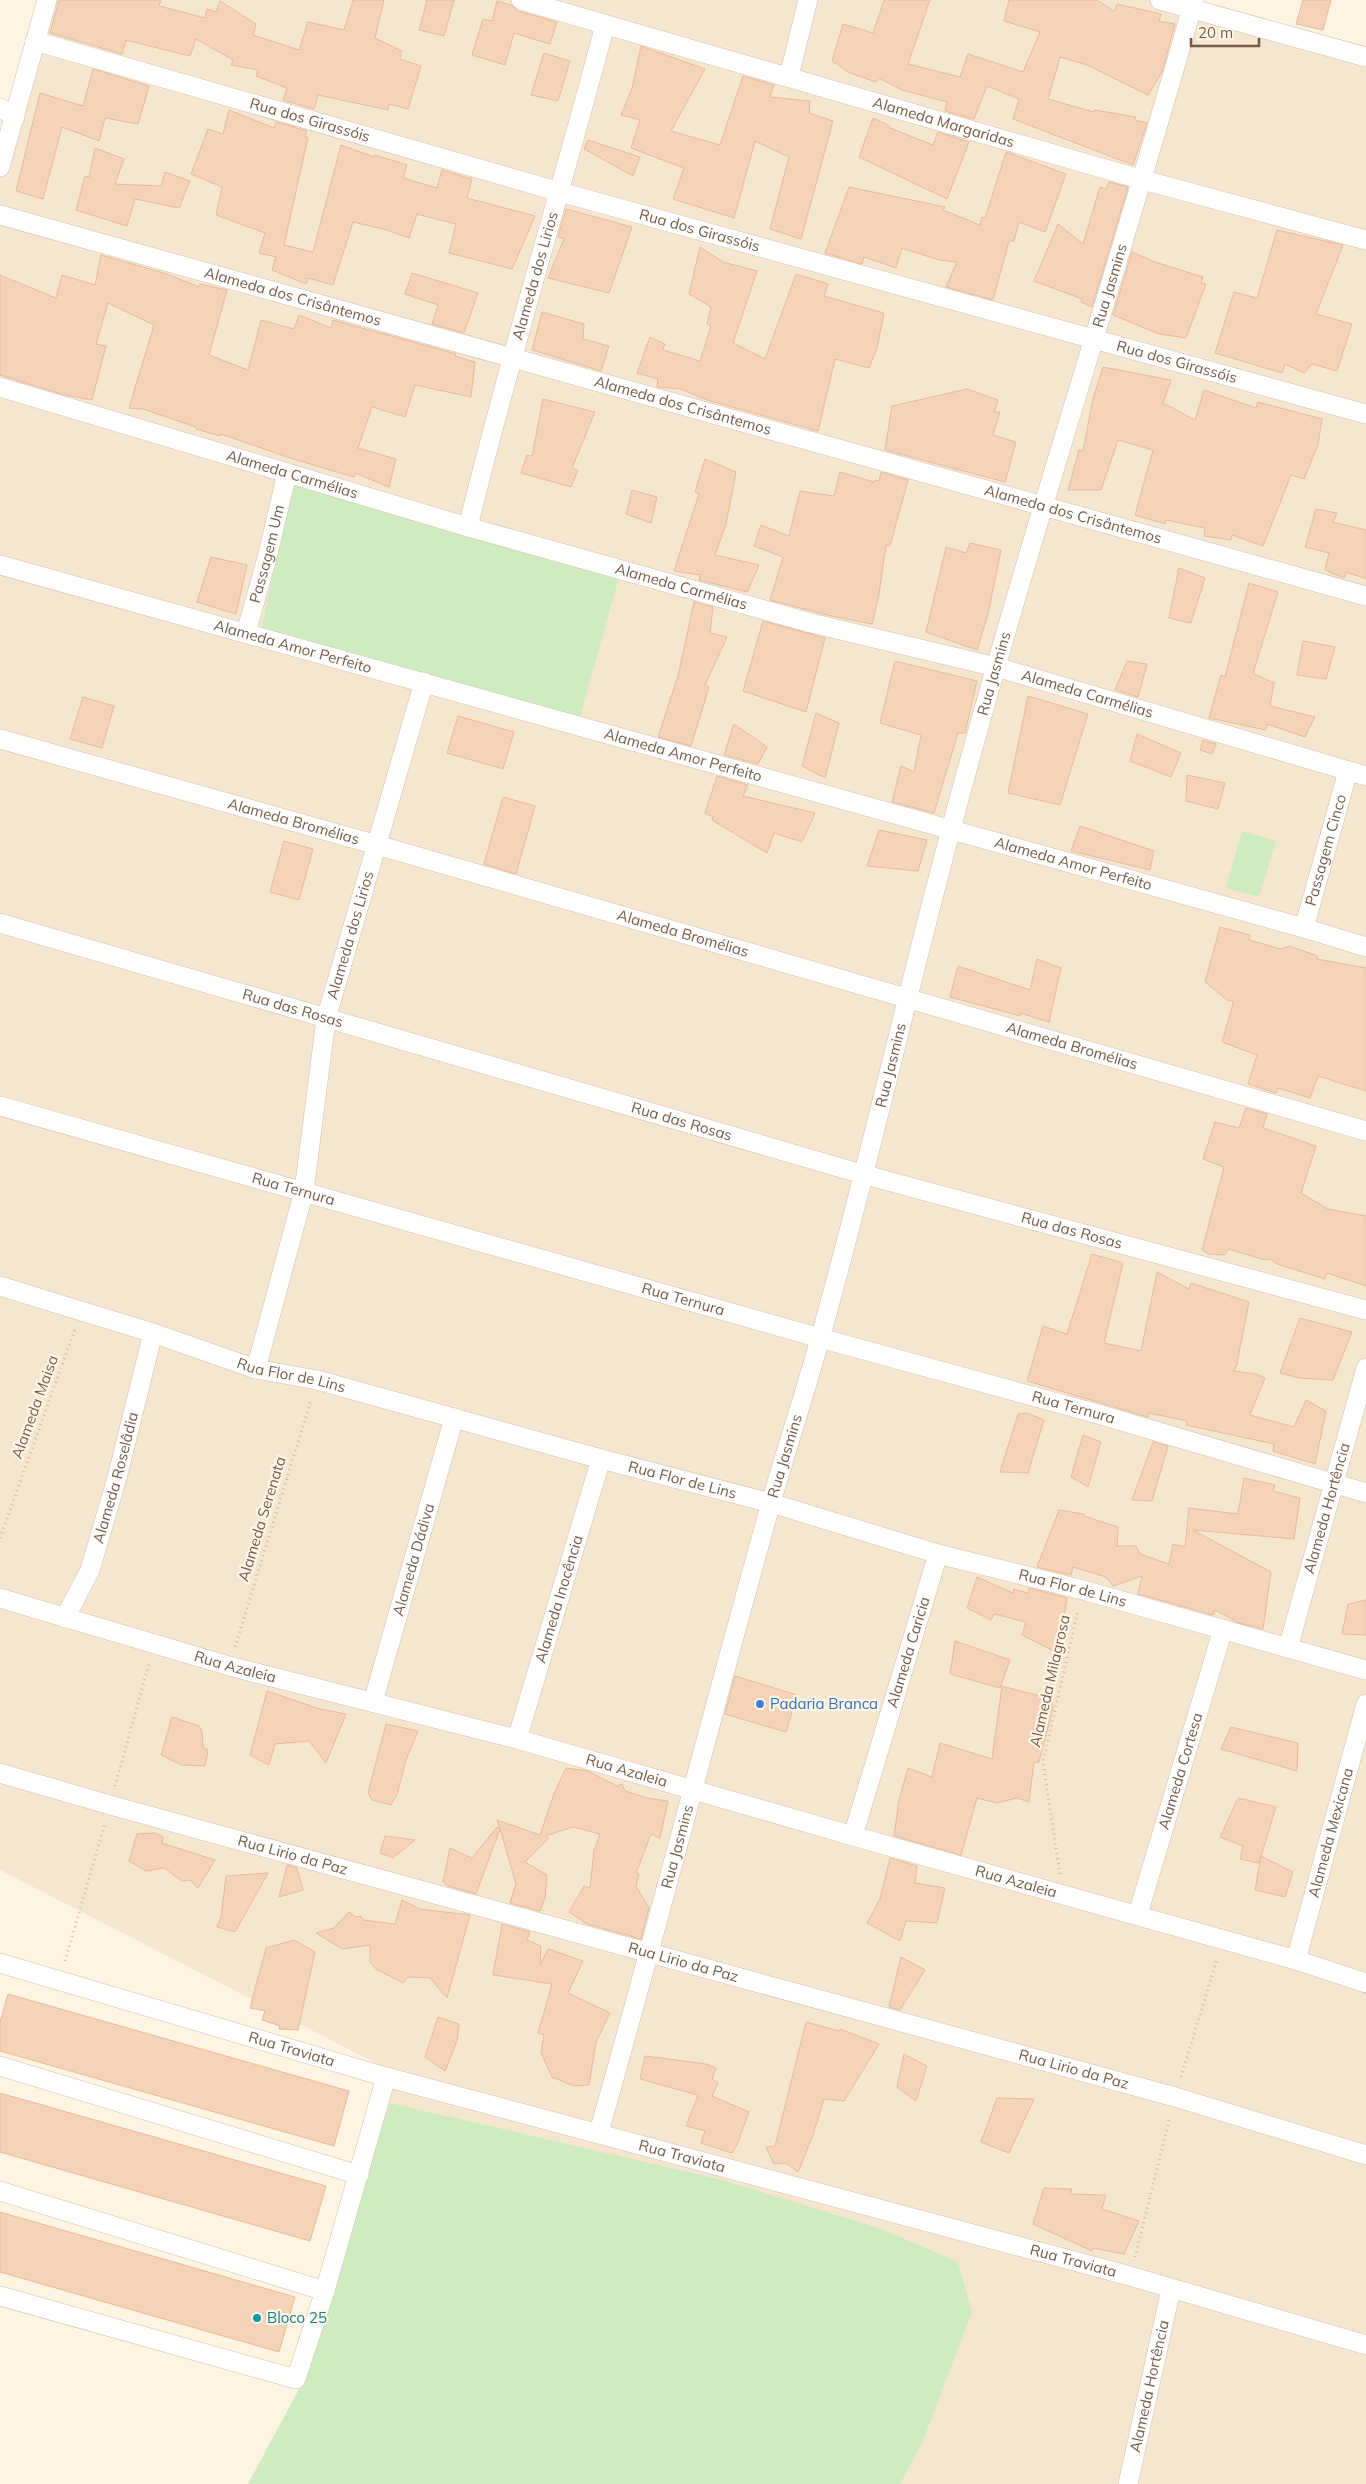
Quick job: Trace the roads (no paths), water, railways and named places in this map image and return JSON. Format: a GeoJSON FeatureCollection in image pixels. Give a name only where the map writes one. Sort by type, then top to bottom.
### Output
{"type":"FeatureCollection","features":[{"type":"Feature","properties":{"kind":"street"},"geometry":{"type":"LineString","coordinates":[[0,167],[8,112],[35,42],[47,0]]}},
{"type":"Feature","properties":{"kind":"street","name":"Alameda Margaridas"},"geometry":{"type":"LineString","coordinates":[[521,0],[1144,180],[1366,240]]}},
{"type":"Feature","properties":{"kind":"street"},"geometry":{"type":"LineString","coordinates":[[788,76],[808,0]]}},
{"type":"Feature","properties":{"kind":"street"},"geometry":{"type":"LineString","coordinates":[[1160,0],[1193,5],[1366,57]]}},
{"type":"Feature","properties":{"kind":"street","name":"Rua Jasmins"},"geometry":{"type":"LineString","coordinates":[[599,2132],[650,1953],[692,1789],[771,1502],[820,1338],[950,830],[1092,338],[1144,180],[1193,5]]}},
{"type":"Feature","properties":{"kind":"street","name":"Alameda dos Lirios"},"geometry":{"type":"LineString","coordinates":[[468,527],[511,359],[560,192],[605,24]]}},
{"type":"Feature","properties":{"kind":"street","name":"Rua dos Girassóis"},"geometry":{"type":"LineString","coordinates":[[35,42],[560,192],[1366,414]]}},
{"type":"Feature","properties":{"kind":"street","name":"Alameda dos Crisântemos"},"geometry":{"type":"LineString","coordinates":[[0,214],[511,359],[1366,596]]}},
{"type":"Feature","properties":{"kind":"street","name":"Alameda Carmélias"},"geometry":{"type":"LineString","coordinates":[[0,387],[468,527],[811,623],[996,667],[1366,776]]}},
{"type":"Feature","properties":{"kind":"street","name":"Passagem Um"},"geometry":{"type":"LineString","coordinates":[[246,633],[268,554],[287,473]]}},
{"type":"Feature","properties":{"kind":"street","name":"Alameda Amor Perfeito"},"geometry":{"type":"LineString","coordinates":[[0,564],[1304,928],[1366,947]]}},
{"type":"Feature","properties":{"kind":"street","name":"Alameda dos Lirios"},"geometry":{"type":"LineString","coordinates":[[256,1369],[304,1191],[326,1018],[424,682]]}},
{"type":"Feature","properties":{"kind":"street","name":"Alameda Bromélias"},"geometry":{"type":"LineString","coordinates":[[0,739],[377,845],[1366,1131]]}},
{"type":"Feature","properties":{"kind":"street","name":"Passagem Cinco"},"geometry":{"type":"LineString","coordinates":[[1304,928],[1348,772]]}},
{"type":"Feature","properties":{"kind":"street","name":"Rua das Rosas"},"geometry":{"type":"LineString","coordinates":[[0,923],[862,1174],[1366,1310]]}},
{"type":"Feature","properties":{"kind":"street","name":"Rua Ternura"},"geometry":{"type":"LineString","coordinates":[[0,1106],[820,1338],[1098,1414],[1366,1493]]}},
{"type":"Feature","properties":{"kind":"street","name":"Rua Flor de Lins"},"geometry":{"type":"LineString","coordinates":[[0,1286],[153,1333],[256,1369],[317,1380],[601,1459],[771,1502],[938,1554],[1083,1590],[1366,1670]]}},
{"type":"Feature","properties":{"kind":"street","name":"Alameda Roselâdia"},"geometry":{"type":"LineString","coordinates":[[65,1618],[90,1570],[117,1478],[153,1333]]}},
{"type":"Feature","properties":{"kind":"street","name":"Alameda Hortência"},"geometry":{"type":"LineString","coordinates":[[1288,1648],[1366,1368]]}},
{"type":"Feature","properties":{"kind":"street","name":"Alameda Dádiva"},"geometry":{"type":"LineString","coordinates":[[372,1702],[454,1418]]}},
{"type":"Feature","properties":{"kind":"street","name":"Alameda Inocência"},"geometry":{"type":"LineString","coordinates":[[517,1738],[601,1459]]}},
{"type":"Feature","properties":{"kind":"street","name":"Alameda Caricia"},"geometry":{"type":"LineString","coordinates":[[853,1836],[938,1554]]}},
{"type":"Feature","properties":{"kind":"street","name":"Rua Azaleia"},"geometry":{"type":"LineString","coordinates":[[0,1598],[229,1666],[517,1738],[1063,1896],[1138,1914],[1296,1960],[1366,1983]]}},
{"type":"Feature","properties":{"kind":"street","name":"Alameda Cortesa"},"geometry":{"type":"LineString","coordinates":[[1138,1914],[1223,1629]]}},
{"type":"Feature","properties":{"kind":"street","name":"Alameda Mexicana"},"geometry":{"type":"LineString","coordinates":[[1296,1960],[1366,1704]]}},
{"type":"Feature","properties":{"kind":"street","name":"Rua Lirio da Paz"},"geometry":{"type":"LineString","coordinates":[[0,1773],[1175,2097],[1366,2155]]}},
{"type":"Feature","properties":{"kind":"street","name":"Rua Traviata"},"geometry":{"type":"LineString","coordinates":[[0,1963],[386,2077],[599,2132],[1171,2289],[1366,2345]]}},
{"type":"Feature","properties":{"kind":"street"},"geometry":{"type":"LineString","coordinates":[[0,2066],[359,2176]]}},
{"type":"Feature","properties":{"kind":"street"},"geometry":{"type":"LineString","coordinates":[[0,2296],[296,2378],[325,2291],[386,2077]]}},
{"type":"Feature","properties":{"kind":"street"},"geometry":{"type":"LineString","coordinates":[[0,2190],[325,2291]]}},
{"type":"Feature","properties":{"kind":"street","name":"Alameda Hortência"},"geometry":{"type":"LineString","coordinates":[[1128,2484],[1171,2289]]}},
{"type":"Feature","properties":{"kind":"place","name":"Padaria Branca"},"geometry":{"type":"Point","coordinates":[760,1704]}},
{"type":"Feature","properties":{"kind":"place","name":"Bloco 25"},"geometry":{"type":"Point","coordinates":[257,2318]}}]}
